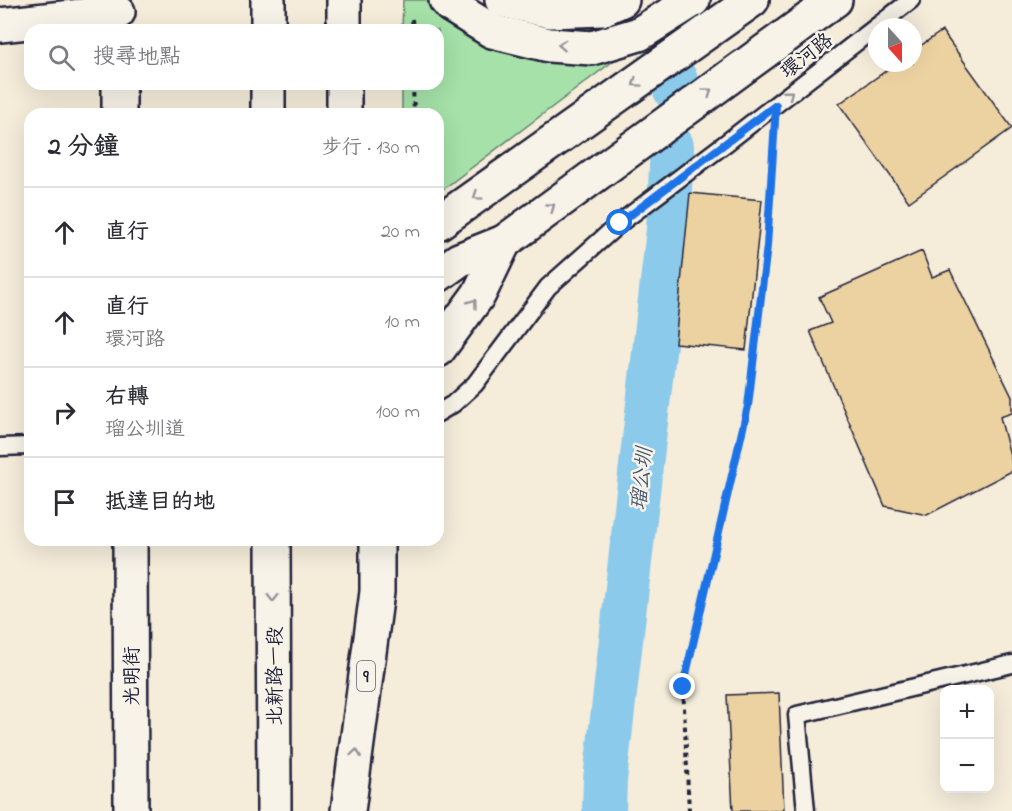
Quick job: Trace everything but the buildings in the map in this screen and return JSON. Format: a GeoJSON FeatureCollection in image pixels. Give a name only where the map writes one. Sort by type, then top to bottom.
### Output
{"type":"FeatureCollection","features":[{"type":"Feature","properties":{"kind":"main road"},"geometry":{"type":"LineString","coordinates":[[268,0],[268,24]]}},
{"type":"Feature","properties":{"kind":"main road"},"geometry":{"type":"LineString","coordinates":[[344,0],[344,24]]}},
{"type":"Feature","properties":{"kind":"main road"},"geometry":{"type":"LineString","coordinates":[[446,0],[450,5],[492,31],[549,45],[592,48],[639,33],[693,0]]}},
{"type":"Feature","properties":{"kind":"main road"},"geometry":{"type":"LineString","coordinates":[[502,0],[550,11],[602,9],[622,0]]}},
{"type":"Feature","properties":{"kind":"main road"},"geometry":{"type":"LineString","coordinates":[[444,219],[752,0]]}},
{"type":"Feature","properties":{"kind":"main road"},"geometry":{"type":"LineString","coordinates":[[444,271],[459,260],[504,242],[835,0]]}},
{"type":"Feature","properties":{"kind":"main road"},"geometry":{"type":"LineString","coordinates":[[0,25],[118,14]]}},
{"type":"Feature","properties":{"kind":"main road"},"geometry":{"type":"LineString","coordinates":[[119,90],[119,108]]}},
{"type":"Feature","properties":{"kind":"main road"},"geometry":{"type":"LineString","coordinates":[[268,90],[268,108]]}},
{"type":"Feature","properties":{"kind":"main road"},"geometry":{"type":"LineString","coordinates":[[344,90],[344,108]]}},
{"type":"Feature","properties":{"kind":"main road"},"geometry":{"type":"LineString","coordinates":[[444,342],[479,294],[504,242]]}},
{"type":"Feature","properties":{"kind":"main road","name":"光明街"},"geometry":{"type":"LineString","coordinates":[[130,546],[131,811]]}},
{"type":"Feature","properties":{"kind":"main road","name":"北新路一段"},"geometry":{"type":"LineString","coordinates":[[273,546],[274,811]]}},
{"type":"Feature","properties":{"kind":"main road","name":"9"},"geometry":{"type":"LineString","coordinates":[[348,811],[377,592],[377,546]]}},
{"type":"Feature","properties":{"kind":"lane","name":"環河路"},"geometry":{"type":"LineString","coordinates":[[444,409],[453,404],[475,384],[548,287],[620,223],[911,0]]}},
{"type":"Feature","properties":{"kind":"lane"},"geometry":{"type":"LineString","coordinates":[[0,447],[24,446]]}},
{"type":"Feature","properties":{"kind":"lane"},"geometry":{"type":"LineString","coordinates":[[806,811],[797,715],[1012,663]]}},
{"type":"Feature","properties":{"kind":"path"},"geometry":{"type":"LineString","coordinates":[[413,90],[414,108]]}},
{"type":"Feature","properties":{"kind":"path"},"geometry":{"type":"LineString","coordinates":[[689,811],[683,687],[748,406],[767,246],[776,105]]}},
{"type":"Feature","properties":{"kind":"green space"},"geometry":{"type":"Polygon","coordinates":[[[403,0],[430,0],[559,62],[612,62],[444,188],[444,108],[402,108],[402,90],[444,90],[444,24],[402,24],[403,0]]]}},
{"type":"Feature","properties":{"kind":"waterway","name":"瑠公圳"},"geometry":{"type":"LineString","coordinates":[[675,90],[676,80]]}},
{"type":"Feature","properties":{"kind":"waterway","name":"瑠公圳"},"geometry":{"type":"LineString","coordinates":[[604,811],[605,780],[668,230],[672,146]]}},
{"type":"Feature","properties":{"kind":"route"},"geometry":{"type":"LineString","coordinates":[[620,223],[776,105],[767,246],[748,406],[683,687]]}}]}
